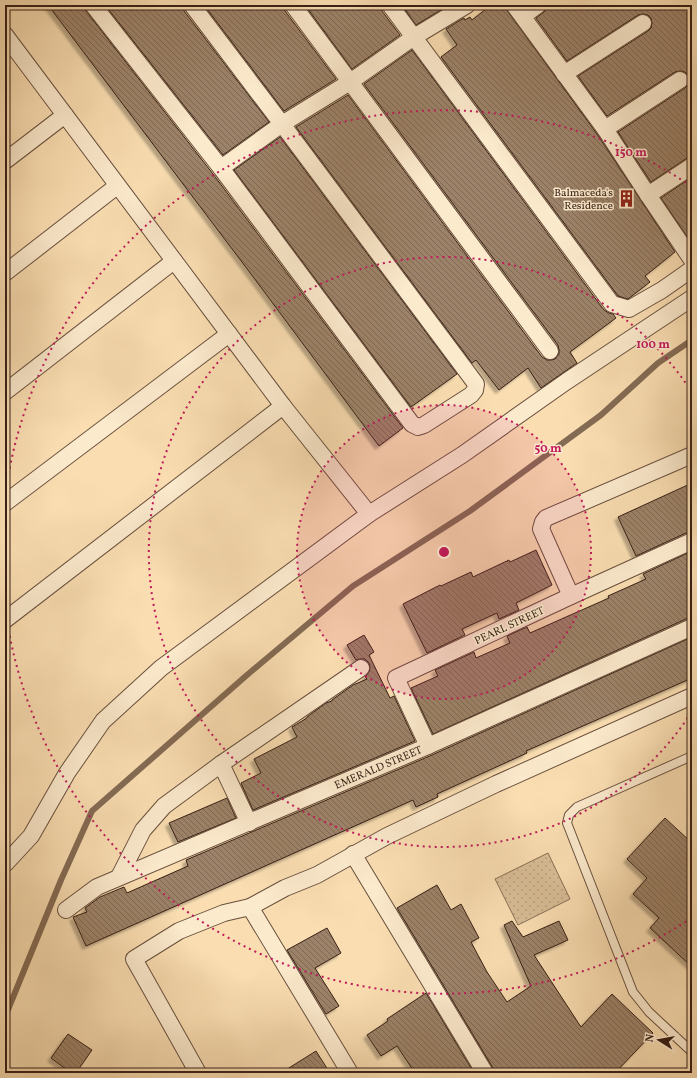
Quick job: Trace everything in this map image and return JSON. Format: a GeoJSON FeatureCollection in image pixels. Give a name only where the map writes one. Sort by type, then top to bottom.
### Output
{"type":"FeatureCollection","features":[{"type":"Feature","properties":{"kind":"street"},"geometry":{"type":"LineString","coordinates":[[93,5],[221,168],[412,424],[418,427],[424,426],[471,395],[476,384],[192,5]]}},
{"type":"Feature","properties":{"kind":"street"},"geometry":{"type":"LineString","coordinates":[[293,5],[550,351]]}},
{"type":"Feature","properties":{"kind":"street"},"geometry":{"type":"LineString","coordinates":[[390,5],[612,304],[629,309],[662,290],[692,269]]}},
{"type":"Feature","properties":{"kind":"street"},"geometry":{"type":"LineString","coordinates":[[221,168],[282,124],[350,82],[414,37],[467,5]]}},
{"type":"Feature","properties":{"kind":"street"},"geometry":{"type":"LineString","coordinates":[[538,5],[518,11],[605,129],[692,260]]}},
{"type":"Feature","properties":{"kind":"street"},"geometry":{"type":"LineString","coordinates":[[564,74],[643,23]]}},
{"type":"Feature","properties":{"kind":"street"},"geometry":{"type":"LineString","coordinates":[[7,41],[65,115],[283,406],[369,514]]}},
{"type":"Feature","properties":{"kind":"street"},"geometry":{"type":"LineString","coordinates":[[605,129],[680,80]]}},
{"type":"Feature","properties":{"kind":"street"},"geometry":{"type":"LineString","coordinates":[[5,161],[65,115]]}},
{"type":"Feature","properties":{"kind":"street"},"geometry":{"type":"LineString","coordinates":[[648,195],[692,166]]}},
{"type":"Feature","properties":{"kind":"street"},"geometry":{"type":"LineString","coordinates":[[5,273],[117,186]]}},
{"type":"Feature","properties":{"kind":"street"},"geometry":{"type":"LineString","coordinates":[[5,392],[174,261]]}},
{"type":"Feature","properties":{"kind":"street"},"geometry":{"type":"LineString","coordinates":[[5,864],[30,836],[68,772],[103,721],[161,668],[369,514],[462,455],[567,381],[692,298]]}},
{"type":"Feature","properties":{"kind":"street"},"geometry":{"type":"LineString","coordinates":[[5,503],[229,334]]}},
{"type":"Feature","properties":{"kind":"street"},"geometry":{"type":"LineString","coordinates":[[5,620],[283,406]]}},
{"type":"Feature","properties":{"kind":"street"},"geometry":{"type":"LineString","coordinates":[[571,596],[541,528],[546,518],[692,454]]}},
{"type":"Feature","properties":{"kind":"street","name":"PEARL STREET"},"geometry":{"type":"LineString","coordinates":[[428,746],[396,678],[692,541]]}},
{"type":"Feature","properties":{"kind":"street","name":"EMERALD STREET"},"geometry":{"type":"LineString","coordinates":[[66,910],[97,887],[119,877],[428,746],[692,627]]}},
{"type":"Feature","properties":{"kind":"street"},"geometry":{"type":"LineString","coordinates":[[119,877],[143,830],[164,806],[221,764],[361,668]]}},
{"type":"Feature","properties":{"kind":"street"},"geometry":{"type":"LineString","coordinates":[[198,1073],[129,962],[179,931],[224,913],[250,907],[285,888],[317,875],[387,836],[692,696]]}},
{"type":"Feature","properties":{"kind":"street"},"geometry":{"type":"LineString","coordinates":[[221,764],[249,823]]}},
{"type":"Feature","properties":{"kind":"street"},"geometry":{"type":"LineString","coordinates":[[353,854],[485,1073]]}},
{"type":"Feature","properties":{"kind":"street"},"geometry":{"type":"LineString","coordinates":[[250,907],[350,1073]]}},
{"type":"Feature","properties":{"kind":"lane"},"geometry":{"type":"LineString","coordinates":[[692,756],[578,807],[569,815],[567,824],[633,992],[649,1012],[692,1052]]}},
{"type":"Feature","properties":{"kind":"shaded area"},"geometry":{"type":"Polygon","coordinates":[[[548,853],[570,899],[518,925],[495,879],[548,853]]]}},
{"type":"Feature","properties":{"kind":"building"},"geometry":{"type":"Polygon","coordinates":[[[48,5],[84,5],[86,11],[213,174],[403,428],[379,446],[48,5]]]}},
{"type":"Feature","properties":{"kind":"building"},"geometry":{"type":"Polygon","coordinates":[[[105,5],[183,5],[184,11],[269,122],[223,155],[105,5]]]}},
{"type":"Feature","properties":{"kind":"building"},"geometry":{"type":"Polygon","coordinates":[[[204,5],[284,5],[285,11],[336,79],[284,111],[204,5]]]}},
{"type":"Feature","properties":{"kind":"building"},"geometry":{"type":"Polygon","coordinates":[[[305,5],[381,5],[382,11],[400,35],[352,69],[305,5]]]}},
{"type":"Feature","properties":{"kind":"building"},"geometry":{"type":"Polygon","coordinates":[[[402,5],[449,5],[416,25],[402,5]]]}},
{"type":"Feature","properties":{"kind":"building"},"geometry":{"type":"Polygon","coordinates":[[[491,5],[502,5],[506,9],[597,134],[675,252],[645,276],[650,282],[628,299],[618,296],[441,57],[457,45],[446,29],[464,18],[465,20],[470,17],[472,20],[491,5]]]}},
{"type":"Feature","properties":{"kind":"building"},"geometry":{"type":"Polygon","coordinates":[[[547,5],[692,5],[692,157],[687,158],[651,182],[618,132],[685,88],[689,84],[689,80],[688,75],[685,72],[675,72],[607,116],[578,76],[648,31],[651,28],[651,18],[648,15],[638,15],[567,61],[536,18],[544,12],[547,5]]]}},
{"type":"Feature","properties":{"kind":"building"},"geometry":{"type":"Polygon","coordinates":[[[412,50],[604,310],[613,314],[616,318],[570,352],[577,363],[541,388],[528,368],[499,390],[476,360],[472,363],[296,127],[348,95],[542,357],[547,360],[555,359],[559,354],[558,345],[364,84],[412,50]]]}},
{"type":"Feature","properties":{"kind":"building"},"geometry":{"type":"Polygon","coordinates":[[[280,137],[457,374],[411,407],[234,170],[280,137]]]}},
{"type":"Feature","properties":{"kind":"building"},"geometry":{"type":"Polygon","coordinates":[[[692,177],[692,239],[690,241],[661,198],[692,177]]]}},
{"type":"Feature","properties":{"kind":"building"},"geometry":{"type":"Polygon","coordinates":[[[692,483],[692,532],[688,532],[636,556],[618,517],[692,483]]]}},
{"type":"Feature","properties":{"kind":"building"},"geometry":{"type":"Polygon","coordinates":[[[536,550],[552,585],[516,603],[519,610],[499,619],[497,613],[462,629],[465,635],[427,653],[403,604],[440,585],[441,586],[471,572],[473,577],[509,560],[510,562],[536,550]]]}},
{"type":"Feature","properties":{"kind":"building"},"geometry":{"type":"Polygon","coordinates":[[[692,551],[692,618],[688,618],[433,734],[411,688],[438,676],[435,670],[474,652],[476,658],[510,643],[507,636],[527,627],[530,633],[609,598],[608,596],[646,579],[643,574],[692,551]]]}},
{"type":"Feature","properties":{"kind":"building"},"geometry":{"type":"Polygon","coordinates":[[[364,635],[374,652],[369,655],[390,698],[394,696],[415,741],[253,810],[241,783],[261,773],[254,759],[297,737],[292,727],[307,718],[326,703],[332,701],[353,685],[367,679],[365,677],[369,672],[369,663],[365,659],[356,660],[347,645],[364,635]]]}},
{"type":"Feature","properties":{"kind":"building"},"geometry":{"type":"Polygon","coordinates":[[[692,637],[692,678],[526,751],[527,753],[437,794],[438,797],[416,807],[413,800],[86,946],[73,917],[87,912],[85,908],[100,897],[124,887],[127,893],[188,866],[186,860],[432,755],[692,637]]]}},
{"type":"Feature","properties":{"kind":"building"},"geometry":{"type":"Polygon","coordinates":[[[227,798],[236,818],[178,842],[169,823],[227,798]]]}},
{"type":"Feature","properties":{"kind":"building"},"geometry":{"type":"Polygon","coordinates":[[[665,818],[692,843],[692,967],[650,928],[659,918],[633,894],[647,878],[627,859],[665,818]]]}},
{"type":"Feature","properties":{"kind":"building"},"geometry":{"type":"Polygon","coordinates":[[[437,885],[451,910],[461,904],[479,938],[471,942],[487,972],[507,1002],[531,986],[504,925],[512,921],[523,937],[559,921],[568,940],[534,955],[581,1027],[612,994],[653,1033],[615,1073],[494,1073],[493,1068],[397,908],[437,885]]]}},
{"type":"Feature","properties":{"kind":"building"},"geometry":{"type":"Polygon","coordinates":[[[327,928],[341,953],[315,968],[339,1006],[326,1014],[287,950],[327,928]]]}},
{"type":"Feature","properties":{"kind":"building"},"geometry":{"type":"Polygon","coordinates":[[[426,993],[474,1073],[415,1073],[397,1046],[381,1056],[367,1035],[388,1021],[387,1019],[426,993]]]}},
{"type":"Feature","properties":{"kind":"building"},"geometry":{"type":"Polygon","coordinates":[[[68,1034],[92,1050],[76,1073],[71,1073],[51,1058],[68,1034]]]}},
{"type":"Feature","properties":{"kind":"building"},"geometry":{"type":"Polygon","coordinates":[[[316,1051],[330,1073],[281,1073],[316,1051]]]}},
{"type":"Feature","properties":{"kind":"waterway"},"geometry":{"type":"LineString","coordinates":[[5,1017],[61,880],[92,811],[247,675],[353,586],[470,511],[601,415],[658,363],[692,340]]}},
{"type":"Feature","properties":{"kind":"place","name":"Balmaceda's Residence"},"geometry":{"type":"Point","coordinates":[626,198]}}]}
